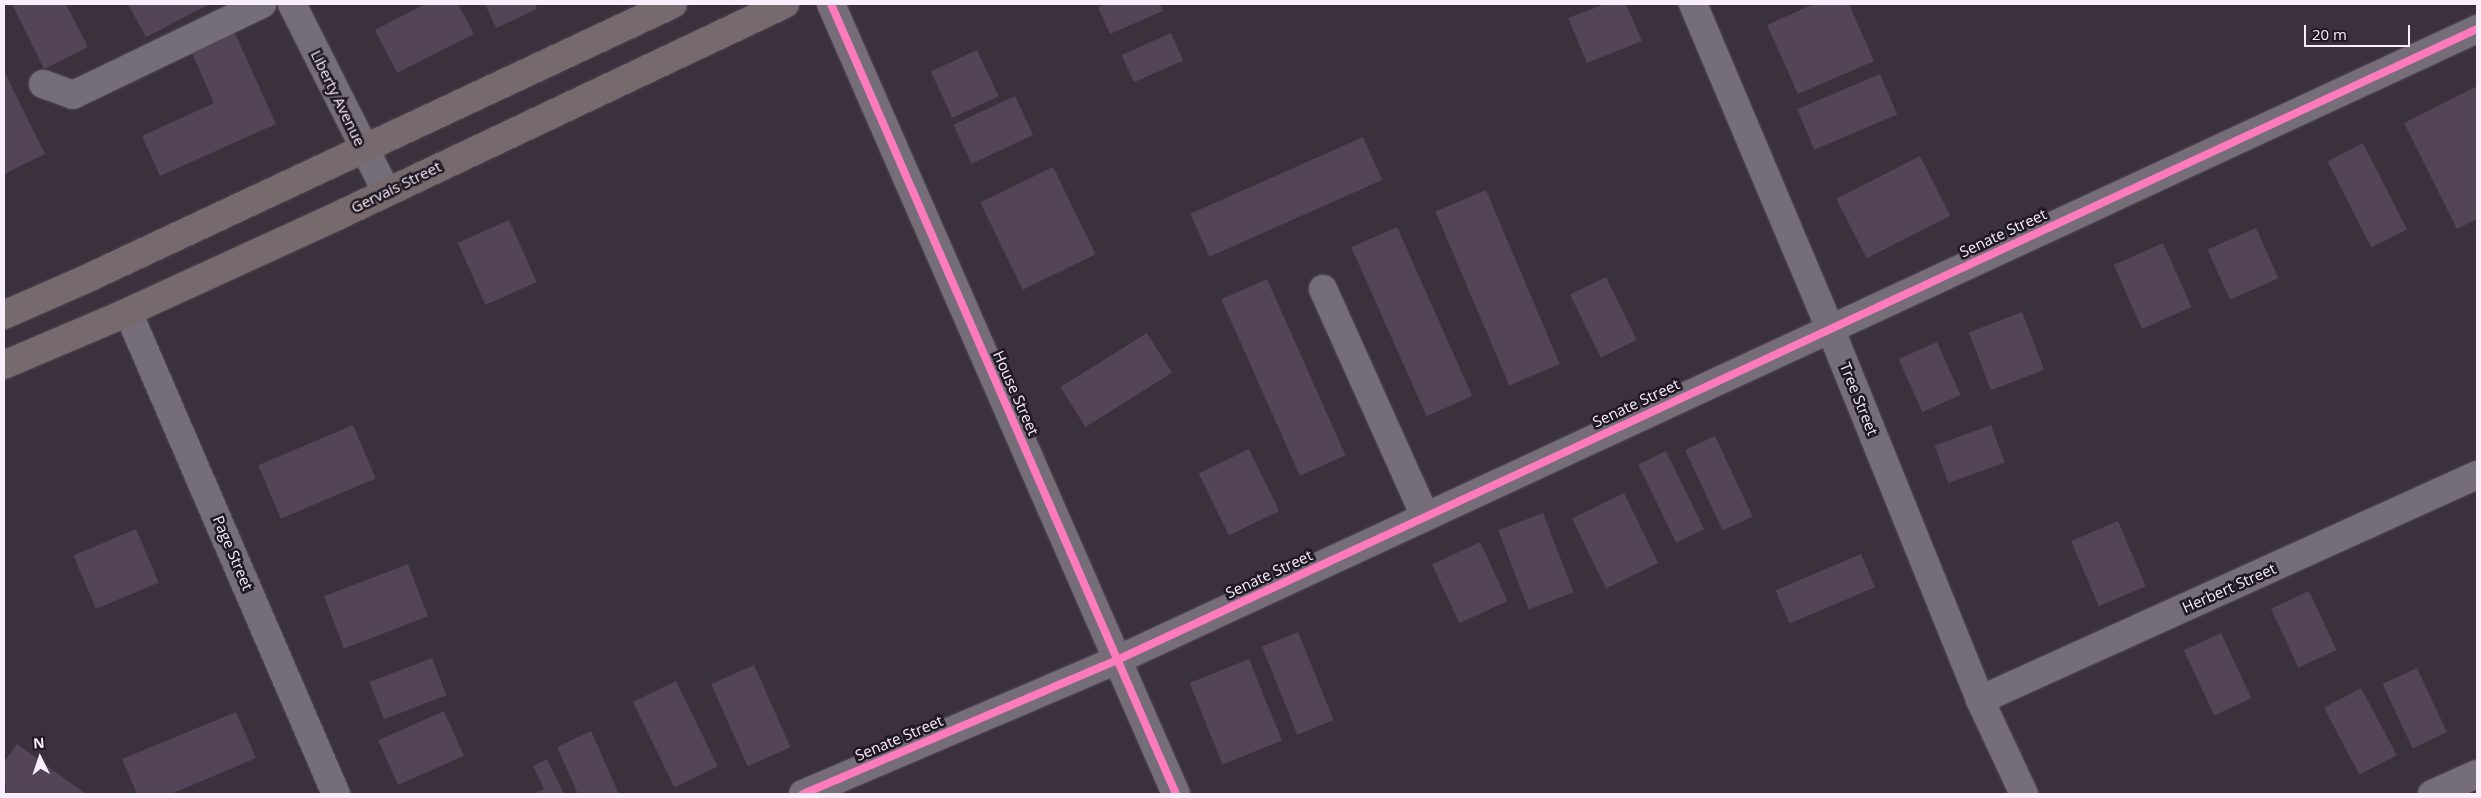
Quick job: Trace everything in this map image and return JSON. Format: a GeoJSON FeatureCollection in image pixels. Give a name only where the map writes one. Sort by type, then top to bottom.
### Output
{"type":"FeatureCollection","features":[{"type":"Feature","properties":{"kind":"main road"},"geometry":{"type":"LineString","coordinates":[[4,315],[86,279],[674,4]]}},
{"type":"Feature","properties":{"kind":"main road","name":"Gervais Street"},"geometry":{"type":"LineString","coordinates":[[4,365],[128,312],[785,4]]}},
{"type":"Feature","properties":{"kind":"street"},"geometry":{"type":"LineString","coordinates":[[43,84],[72,95],[262,4]]}},
{"type":"Feature","properties":{"kind":"street","name":"Liberty Avenue"},"geometry":{"type":"LineString","coordinates":[[292,4],[386,191]]}},
{"type":"Feature","properties":{"kind":"street","name":"House Street"},"geometry":{"type":"LineString","coordinates":[[832,4],[1176,794]]}},
{"type":"Feature","properties":{"kind":"street","name":"Tree Street"},"geometry":{"type":"LineString","coordinates":[[1693,4],[1830,328],[1980,700],[2024,794]]}},
{"type":"Feature","properties":{"kind":"street","name":"Senate Street"},"geometry":{"type":"LineString","coordinates":[[803,794],[1117,660],[2477,29]]}},
{"type":"Feature","properties":{"kind":"street"},"geometry":{"type":"LineString","coordinates":[[1323,289],[1425,516]]}},
{"type":"Feature","properties":{"kind":"street","name":"Page Street"},"geometry":{"type":"LineString","coordinates":[[128,312],[336,794]]}},
{"type":"Feature","properties":{"kind":"street","name":"Herbert Street"},"geometry":{"type":"LineString","coordinates":[[1980,700],[2477,475]]}},
{"type":"Feature","properties":{"kind":"street"},"geometry":{"type":"LineString","coordinates":[[2432,794],[2477,774]]}},
{"type":"Feature","properties":{"kind":"building"},"geometry":{"type":"Polygon","coordinates":[[[12,4],[66,4],[88,47],[44,69],[12,4]]]}},
{"type":"Feature","properties":{"kind":"building"},"geometry":{"type":"Polygon","coordinates":[[[128,4],[210,4],[146,37],[128,4]]]}},
{"type":"Feature","properties":{"kind":"building"},"geometry":{"type":"Polygon","coordinates":[[[425,4],[458,4],[474,34],[397,73],[375,30],[425,4]]]}},
{"type":"Feature","properties":{"kind":"building"},"geometry":{"type":"Polygon","coordinates":[[[485,4],[535,4],[537,9],[496,28],[485,4]]]}},
{"type":"Feature","properties":{"kind":"building"},"geometry":{"type":"Polygon","coordinates":[[[1106,4],[1160,4],[1163,11],[1110,34],[1098,7],[1106,4]]]}},
{"type":"Feature","properties":{"kind":"building"},"geometry":{"type":"Polygon","coordinates":[[[1605,4],[1626,4],[1642,41],[1587,63],[1568,18],[1605,4]]]}},
{"type":"Feature","properties":{"kind":"building"},"geometry":{"type":"Polygon","coordinates":[[[1814,4],[1849,4],[1874,61],[1798,94],[1767,25],[1814,4]]]}},
{"type":"Feature","properties":{"kind":"building"},"geometry":{"type":"Polygon","coordinates":[[[234,31],[276,124],[160,176],[142,136],[214,103],[191,51],[234,31]]]}},
{"type":"Feature","properties":{"kind":"building"},"geometry":{"type":"Polygon","coordinates":[[[1171,33],[1183,60],[1134,82],[1122,55],[1171,33]]]}},
{"type":"Feature","properties":{"kind":"building"},"geometry":{"type":"Polygon","coordinates":[[[977,50],[999,96],[952,118],[931,72],[977,50]]]}},
{"type":"Feature","properties":{"kind":"building"},"geometry":{"type":"Polygon","coordinates":[[[4,71],[45,154],[4,174],[4,71]]]}},
{"type":"Feature","properties":{"kind":"building"},"geometry":{"type":"Polygon","coordinates":[[[1880,74],[1897,115],[1814,150],[1797,109],[1880,74]]]}},
{"type":"Feature","properties":{"kind":"building"},"geometry":{"type":"Polygon","coordinates":[[[2477,86],[2477,219],[2457,229],[2404,123],[2477,86]]]}},
{"type":"Feature","properties":{"kind":"building"},"geometry":{"type":"Polygon","coordinates":[[[1015,96],[1033,135],[972,164],[953,125],[1015,96]]]}},
{"type":"Feature","properties":{"kind":"building"},"geometry":{"type":"Polygon","coordinates":[[[1363,137],[1382,180],[1209,257],[1190,214],[1363,137]]]}},
{"type":"Feature","properties":{"kind":"building"},"geometry":{"type":"Polygon","coordinates":[[[2363,143],[2407,229],[2371,248],[2327,161],[2363,143]]]}},
{"type":"Feature","properties":{"kind":"building"},"geometry":{"type":"Polygon","coordinates":[[[1920,156],[1950,216],[1867,258],[1836,199],[1920,156]]]}},
{"type":"Feature","properties":{"kind":"building"},"geometry":{"type":"Polygon","coordinates":[[[1053,167],[1096,254],[1023,290],[980,203],[1053,167]]]}},
{"type":"Feature","properties":{"kind":"building"},"geometry":{"type":"Polygon","coordinates":[[[1486,190],[1560,364],[1509,385],[1435,211],[1486,190]]]}},
{"type":"Feature","properties":{"kind":"building"},"geometry":{"type":"Polygon","coordinates":[[[509,220],[537,282],[485,305],[458,243],[509,220]]]}},
{"type":"Feature","properties":{"kind":"building"},"geometry":{"type":"Polygon","coordinates":[[[1397,227],[1472,396],[1427,416],[1351,247],[1397,227]]]}},
{"type":"Feature","properties":{"kind":"building"},"geometry":{"type":"Polygon","coordinates":[[[2256,228],[2278,278],[2230,300],[2208,250],[2256,228]]]}},
{"type":"Feature","properties":{"kind":"building"},"geometry":{"type":"Polygon","coordinates":[[[2163,243],[2191,307],[2142,329],[2114,265],[2163,243]]]}},
{"type":"Feature","properties":{"kind":"building"},"geometry":{"type":"Polygon","coordinates":[[[1606,277],[1637,340],[1601,357],[1570,295],[1606,277]]]}},
{"type":"Feature","properties":{"kind":"building"},"geometry":{"type":"Polygon","coordinates":[[[1267,279],[1346,455],[1300,476],[1221,299],[1267,279]]]}},
{"type":"Feature","properties":{"kind":"building"},"geometry":{"type":"Polygon","coordinates":[[[2022,312],[2044,370],[1991,390],[1969,332],[2022,312]]]}},
{"type":"Feature","properties":{"kind":"building"},"geometry":{"type":"Polygon","coordinates":[[[1147,333],[1172,373],[1085,427],[1060,387],[1147,333]]]}},
{"type":"Feature","properties":{"kind":"building"},"geometry":{"type":"Polygon","coordinates":[[[1937,342],[1961,395],[1922,412],[1899,359],[1937,342]]]}},
{"type":"Feature","properties":{"kind":"building"},"geometry":{"type":"Polygon","coordinates":[[[353,425],[376,478],[281,519],[258,465],[353,425]]]}},
{"type":"Feature","properties":{"kind":"building"},"geometry":{"type":"Polygon","coordinates":[[[1991,425],[2005,463],[1948,483],[1935,446],[1991,425]]]}},
{"type":"Feature","properties":{"kind":"building"},"geometry":{"type":"Polygon","coordinates":[[[1715,436],[1753,517],[1723,531],[1685,450],[1715,436]]]}},
{"type":"Feature","properties":{"kind":"building"},"geometry":{"type":"Polygon","coordinates":[[[1249,449],[1279,511],[1229,536],[1199,474],[1249,449]]]}},
{"type":"Feature","properties":{"kind":"building"},"geometry":{"type":"Polygon","coordinates":[[[1666,451],[1704,529],[1676,543],[1638,465],[1666,451]]]}},
{"type":"Feature","properties":{"kind":"building"},"geometry":{"type":"Polygon","coordinates":[[[1624,493],[1658,563],[1606,589],[1572,518],[1624,493]]]}},
{"type":"Feature","properties":{"kind":"building"},"geometry":{"type":"Polygon","coordinates":[[[1543,513],[1573,592],[1529,610],[1498,530],[1543,513]]]}},
{"type":"Feature","properties":{"kind":"building"},"geometry":{"type":"Polygon","coordinates":[[[2118,521],[2146,586],[2099,606],[2071,541],[2118,521]]]}},
{"type":"Feature","properties":{"kind":"building"},"geometry":{"type":"Polygon","coordinates":[[[136,529],[159,582],[96,609],[73,556],[136,529]]]}},
{"type":"Feature","properties":{"kind":"building"},"geometry":{"type":"Polygon","coordinates":[[[1480,542],[1507,601],[1459,623],[1432,564],[1480,542]]]}},
{"type":"Feature","properties":{"kind":"building"},"geometry":{"type":"Polygon","coordinates":[[[1861,554],[1875,587],[1789,623],[1775,590],[1861,554]]]}},
{"type":"Feature","properties":{"kind":"building"},"geometry":{"type":"Polygon","coordinates":[[[408,564],[428,616],[344,649],[324,596],[408,564]]]}},
{"type":"Feature","properties":{"kind":"building"},"geometry":{"type":"Polygon","coordinates":[[[2309,591],[2336,650],[2298,668],[2271,609],[2309,591]]]}},
{"type":"Feature","properties":{"kind":"building"},"geometry":{"type":"Polygon","coordinates":[[[1298,632],[1334,720],[1297,735],[1262,647],[1298,632]]]}},
{"type":"Feature","properties":{"kind":"building"},"geometry":{"type":"Polygon","coordinates":[[[2221,633],[2251,698],[2214,716],[2184,650],[2221,633]]]}},
{"type":"Feature","properties":{"kind":"building"},"geometry":{"type":"Polygon","coordinates":[[[432,658],[446,695],[384,719],[369,682],[432,658]]]}},
{"type":"Feature","properties":{"kind":"building"},"geometry":{"type":"Polygon","coordinates":[[[1249,659],[1282,741],[1223,765],[1190,683],[1249,659]]]}},
{"type":"Feature","properties":{"kind":"building"},"geometry":{"type":"Polygon","coordinates":[[[754,665],[791,747],[748,766],[711,684],[754,665]]]}},
{"type":"Feature","properties":{"kind":"building"},"geometry":{"type":"Polygon","coordinates":[[[2417,668],[2447,732],[2413,748],[2383,684],[2417,668]]]}},
{"type":"Feature","properties":{"kind":"building"},"geometry":{"type":"Polygon","coordinates":[[[676,681],[718,766],[675,787],[633,702],[676,681]]]}},
{"type":"Feature","properties":{"kind":"building"},"geometry":{"type":"Polygon","coordinates":[[[2361,688],[2397,755],[2360,775],[2324,708],[2361,688]]]}},
{"type":"Feature","properties":{"kind":"building"},"geometry":{"type":"Polygon","coordinates":[[[444,711],[464,756],[398,785],[378,740],[444,711]]]}},
{"type":"Feature","properties":{"kind":"building"},"geometry":{"type":"Polygon","coordinates":[[[236,712],[256,758],[171,794],[137,794],[122,759],[236,712]]]}},
{"type":"Feature","properties":{"kind":"building"},"geometry":{"type":"Polygon","coordinates":[[[591,731],[619,794],[578,794],[557,747],[591,731]]]}},
{"type":"Feature","properties":{"kind":"building"},"geometry":{"type":"Polygon","coordinates":[[[17,744],[86,794],[6,794],[4,762],[17,744]]]}},
{"type":"Feature","properties":{"kind":"building"},"geometry":{"type":"Polygon","coordinates":[[[547,759],[564,794],[534,794],[544,789],[533,766],[547,759]]]}},
{"type":"Feature","properties":{"kind":"cycle path"},"geometry":{"type":"LineString","coordinates":[[831,4],[1176,794]]}},
{"type":"Feature","properties":{"kind":"cycle path"},"geometry":{"type":"LineString","coordinates":[[803,794],[1117,660],[2477,29]]}}]}
